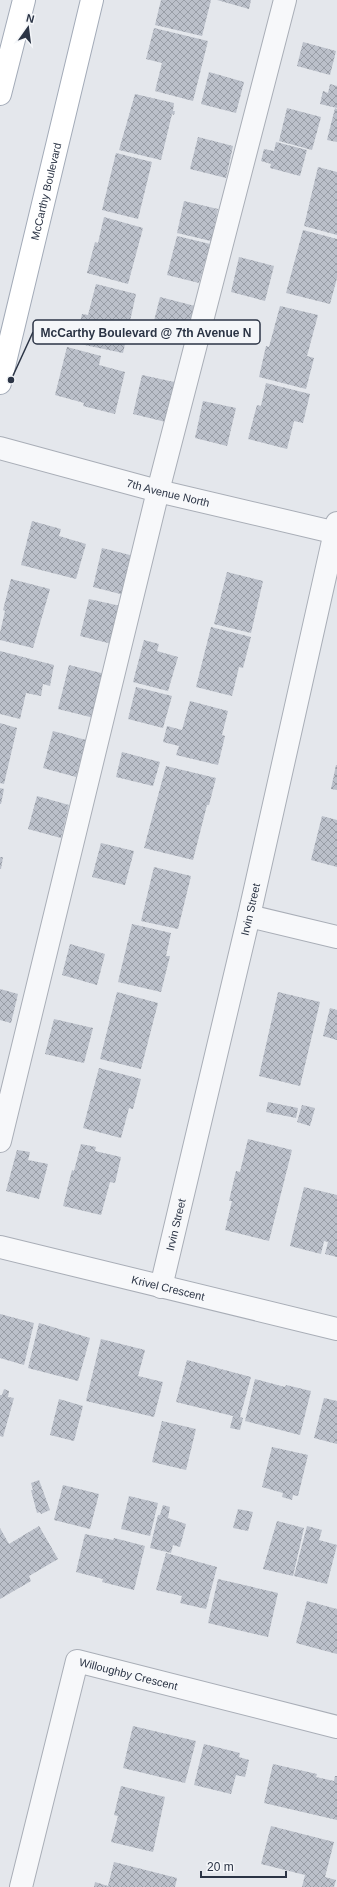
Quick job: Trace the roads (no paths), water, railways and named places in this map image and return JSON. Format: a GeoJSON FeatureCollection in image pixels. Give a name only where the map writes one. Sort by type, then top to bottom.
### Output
{"type":"FeatureCollection","features":[{"type":"Feature","properties":{"kind":"main road"},"geometry":{"type":"LineString","coordinates":[[0,94],[24,0]]}},
{"type":"Feature","properties":{"kind":"main road","name":"McCarthy Boulevard"},"geometry":{"type":"LineString","coordinates":[[0,382],[92,0]]}},
{"type":"Feature","properties":{"kind":"street"},"geometry":{"type":"LineString","coordinates":[[0,1141],[158,491],[286,0]]}},
{"type":"Feature","properties":{"kind":"street","name":"7th Avenue North"},"geometry":{"type":"LineString","coordinates":[[0,448],[158,491],[336,529]]}},
{"type":"Feature","properties":{"kind":"street","name":"Irvin Street"},"geometry":{"type":"LineString","coordinates":[[161,1287],[249,916],[336,529]]}},
{"type":"Feature","properties":{"kind":"street"},"geometry":{"type":"LineString","coordinates":[[249,916],[337,937]]}},
{"type":"Feature","properties":{"kind":"street","name":"Krivel Crescent"},"geometry":{"type":"LineString","coordinates":[[0,1247],[337,1329]]}},
{"type":"Feature","properties":{"kind":"street","name":"Willoughby Crescent"},"geometry":{"type":"LineString","coordinates":[[22,1887],[77,1661],[337,1727]]}},
{"type":"Feature","properties":{"kind":"place","name":"McCarthy Boulevard @ 7th Avenue N"},"geometry":{"type":"Point","coordinates":[11,380]}}]}
